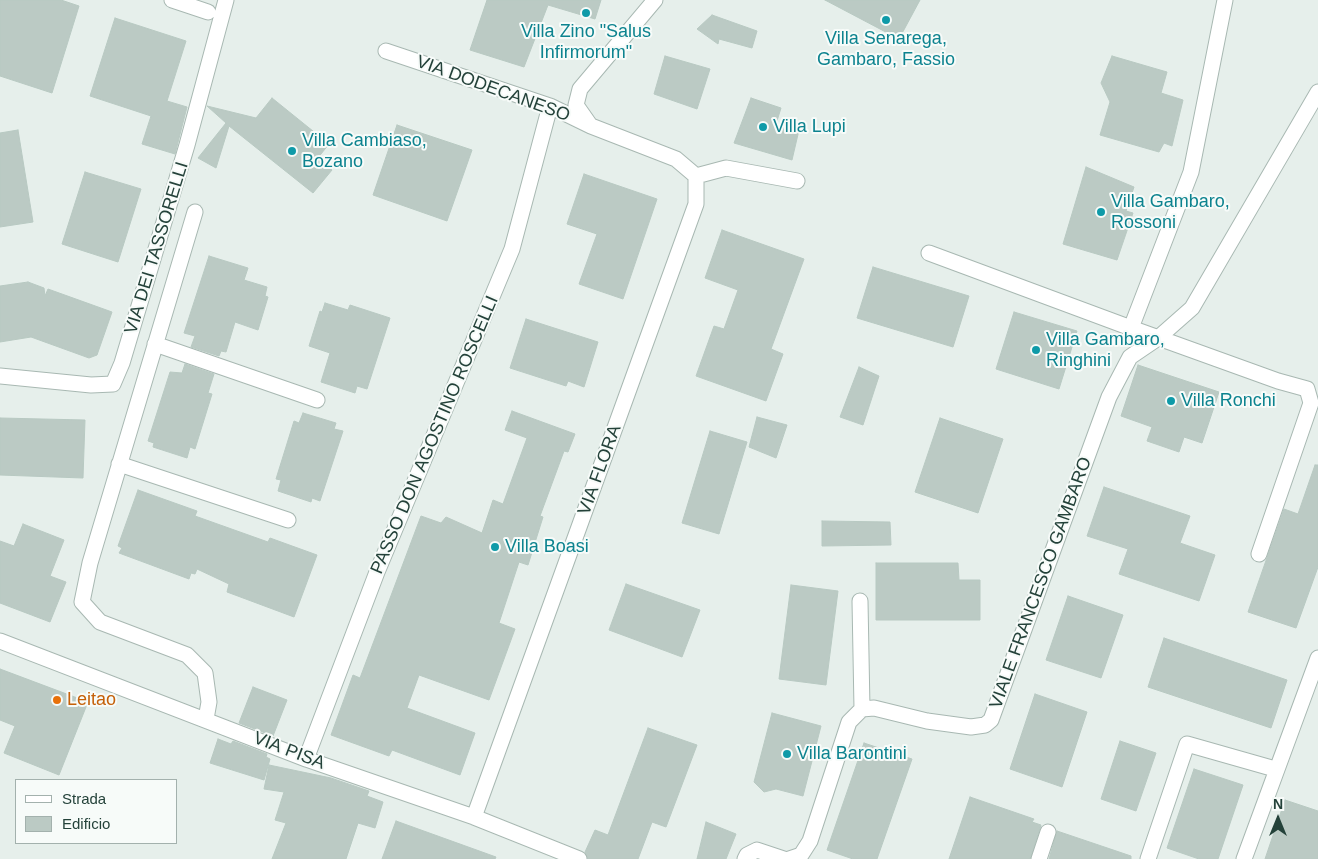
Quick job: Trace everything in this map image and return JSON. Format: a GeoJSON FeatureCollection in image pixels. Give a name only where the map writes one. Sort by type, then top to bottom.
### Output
{"type":"FeatureCollection","features":[{"type":"Feature","properties":{"kind":"street"},"geometry":{"type":"LineString","coordinates":[[172,0],[208,12]]}},
{"type":"Feature","properties":{"kind":"street","name":"VIA DEI TASSORELLI"},"geometry":{"type":"LineString","coordinates":[[0,376],[91,385],[113,384],[122,364],[188,145],[226,0]]}},
{"type":"Feature","properties":{"kind":"street","name":"VIA DODECANESO"},"geometry":{"type":"LineString","coordinates":[[591,126],[576,105],[580,89],[655,0]]}},
{"type":"Feature","properties":{"kind":"street"},"geometry":{"type":"LineString","coordinates":[[1131,328],[1191,172],[1225,0]]}},
{"type":"Feature","properties":{"kind":"street","name":"VIA DODECANESO"},"geometry":{"type":"LineString","coordinates":[[386,51],[550,106],[591,126]]}},
{"type":"Feature","properties":{"kind":"street","name":"VIALE FRANCESCO GAMBARO"},"geometry":{"type":"LineString","coordinates":[[862,708],[874,708],[927,721],[971,727],[985,725],[991,720],[1109,397],[1130,357],[1158,338],[1192,308],[1318,92]]}},
{"type":"Feature","properties":{"kind":"street","name":"PASSO DON AGOSTINO ROSCELLI"},"geometry":{"type":"LineString","coordinates":[[306,759],[377,572],[512,249],[550,106]]}},
{"type":"Feature","properties":{"kind":"street"},"geometry":{"type":"LineString","coordinates":[[591,126],[676,159],[696,176],[726,168],[797,181]]}},
{"type":"Feature","properties":{"kind":"street","name":"VIA FLORA"},"geometry":{"type":"LineString","coordinates":[[474,818],[696,204],[696,176]]}},
{"type":"Feature","properties":{"kind":"street"},"geometry":{"type":"LineString","coordinates":[[195,212],[90,563],[82,602],[100,622],[188,655],[205,673],[209,702],[206,719]]}},
{"type":"Feature","properties":{"kind":"street"},"geometry":{"type":"LineString","coordinates":[[929,253],[1278,381],[1306,388],[1311,403],[1259,554]]}},
{"type":"Feature","properties":{"kind":"street"},"geometry":{"type":"LineString","coordinates":[[155,344],[317,400]]}},
{"type":"Feature","properties":{"kind":"street"},"geometry":{"type":"LineString","coordinates":[[120,464],[288,520]]}},
{"type":"Feature","properties":{"kind":"street"},"geometry":{"type":"LineString","coordinates":[[789,859],[801,855],[810,841],[849,722],[862,708],[860,601]]}},
{"type":"Feature","properties":{"kind":"street","name":"VIA PISA"},"geometry":{"type":"LineString","coordinates":[[0,641],[306,759],[474,818],[579,859]]}},
{"type":"Feature","properties":{"kind":"street"},"geometry":{"type":"LineString","coordinates":[[1244,859],[1318,658]]}},
{"type":"Feature","properties":{"kind":"street"},"geometry":{"type":"LineString","coordinates":[[1148,859],[1187,744],[1276,769]]}},
{"type":"Feature","properties":{"kind":"street"},"geometry":{"type":"LineString","coordinates":[[1038,859],[1048,832]]}},
{"type":"Feature","properties":{"kind":"street"},"geometry":{"type":"LineString","coordinates":[[745,859],[756,850],[784,859]]}},
{"type":"Feature","properties":{"kind":"building"},"geometry":{"type":"Polygon","coordinates":[[[0,0],[61,0],[79,6],[52,93],[0,76],[0,0]]]}},
{"type":"Feature","properties":{"kind":"building"},"geometry":{"type":"Polygon","coordinates":[[[487,0],[601,0],[595,19],[548,5],[524,67],[470,50],[487,0]]]}},
{"type":"Feature","properties":{"kind":"building","name":"Villa Senarega, Gambaro, Fassio"},"geometry":{"type":"Polygon","coordinates":[[[825,0],[920,0],[899,39],[825,0]]]}},
{"type":"Feature","properties":{"kind":"building"},"geometry":{"type":"Polygon","coordinates":[[[712,15],[757,31],[752,48],[719,39],[718,44],[697,29],[712,15]]]}},
{"type":"Feature","properties":{"kind":"building"},"geometry":{"type":"Polygon","coordinates":[[[115,18],[186,41],[167,101],[187,107],[175,154],[142,144],[151,116],[90,96],[115,18]]]}},
{"type":"Feature","properties":{"kind":"building"},"geometry":{"type":"Polygon","coordinates":[[[665,56],[710,69],[697,109],[654,94],[665,56]]]}},
{"type":"Feature","properties":{"kind":"building"},"geometry":{"type":"Polygon","coordinates":[[[1112,56],[1167,72],[1161,93],[1183,100],[1172,146],[1164,143],[1159,152],[1100,135],[1110,102],[1101,83],[1112,56]]]}},
{"type":"Feature","properties":{"kind":"building","name":"Villa Cambiaso, Bozano"},"geometry":{"type":"Polygon","coordinates":[[[272,98],[329,144],[317,159],[332,170],[313,193],[229,126],[216,168],[198,158],[226,123],[207,106],[256,118],[272,98]]]}},
{"type":"Feature","properties":{"kind":"building","name":"Villa Lupi"},"geometry":{"type":"Polygon","coordinates":[[[751,98],[781,108],[776,124],[799,130],[792,160],[734,143],[751,98]]]}},
{"type":"Feature","properties":{"kind":"building"},"geometry":{"type":"Polygon","coordinates":[[[397,125],[472,150],[447,221],[373,195],[397,125]]]}},
{"type":"Feature","properties":{"kind":"building"},"geometry":{"type":"Polygon","coordinates":[[[18,130],[33,222],[0,227],[0,133],[18,130]]]}},
{"type":"Feature","properties":{"kind":"building","name":"Villa Gambaro, Rossoni"},"geometry":{"type":"Polygon","coordinates":[[[1086,167],[1134,187],[1126,211],[1133,213],[1117,260],[1063,244],[1086,167]]]}},
{"type":"Feature","properties":{"kind":"building"},"geometry":{"type":"Polygon","coordinates":[[[85,172],[141,189],[118,262],[62,244],[85,172]]]}},
{"type":"Feature","properties":{"kind":"building"},"geometry":{"type":"Polygon","coordinates":[[[584,174],[657,199],[623,299],[579,284],[597,234],[567,224],[584,174]]]}},
{"type":"Feature","properties":{"kind":"building"},"geometry":{"type":"Polygon","coordinates":[[[722,230],[804,259],[771,349],[783,354],[766,401],[696,376],[714,326],[724,329],[738,290],[705,278],[722,230]]]}},
{"type":"Feature","properties":{"kind":"building"},"geometry":{"type":"Polygon","coordinates":[[[209,256],[248,268],[244,280],[267,287],[265,296],[268,297],[258,330],[235,322],[226,352],[221,351],[219,356],[191,347],[195,336],[184,333],[209,256]]]}},
{"type":"Feature","properties":{"kind":"building"},"geometry":{"type":"Polygon","coordinates":[[[873,267],[969,296],[953,347],[857,318],[873,267]]]}},
{"type":"Feature","properties":{"kind":"building"},"geometry":{"type":"Polygon","coordinates":[[[28,282],[44,288],[45,296],[48,289],[112,312],[97,355],[89,358],[31,337],[0,342],[0,286],[28,282]]]}},
{"type":"Feature","properties":{"kind":"building"},"geometry":{"type":"Polygon","coordinates":[[[325,303],[348,310],[350,305],[390,318],[367,389],[357,386],[355,393],[321,382],[330,353],[309,346],[320,311],[322,312],[325,303]]]}},
{"type":"Feature","properties":{"kind":"building","name":"Villa Gambaro, Ringhini"},"geometry":{"type":"Polygon","coordinates":[[[1014,312],[1077,331],[1059,389],[996,369],[1014,312]]]}},
{"type":"Feature","properties":{"kind":"building"},"geometry":{"type":"Polygon","coordinates":[[[526,319],[598,342],[584,387],[568,381],[566,386],[510,368],[526,319]]]}},
{"type":"Feature","properties":{"kind":"building"},"geometry":{"type":"Polygon","coordinates":[[[185,364],[214,374],[208,393],[212,394],[195,449],[190,447],[187,458],[153,447],[154,443],[148,441],[170,372],[182,373],[185,364]]]}},
{"type":"Feature","properties":{"kind":"building","name":"Villa Ronchi"},"geometry":{"type":"Polygon","coordinates":[[[1138,365],[1219,392],[1202,443],[1184,437],[1179,452],[1147,441],[1152,427],[1121,416],[1138,365]]]}},
{"type":"Feature","properties":{"kind":"building"},"geometry":{"type":"Polygon","coordinates":[[[859,367],[879,376],[863,425],[840,417],[859,367]]]}},
{"type":"Feature","properties":{"kind":"building"},"geometry":{"type":"Polygon","coordinates":[[[512,411],[575,434],[568,452],[564,451],[540,516],[543,517],[528,565],[519,562],[499,623],[515,629],[489,700],[419,675],[407,708],[475,733],[460,775],[392,750],[389,756],[331,735],[353,675],[360,678],[421,516],[441,523],[446,517],[482,533],[493,500],[503,504],[527,438],[505,430],[512,411]]]}},
{"type":"Feature","properties":{"kind":"building"},"geometry":{"type":"Polygon","coordinates":[[[303,413],[336,423],[334,429],[343,431],[320,501],[312,498],[311,502],[278,491],[281,480],[276,479],[294,421],[299,423],[303,413]]]}},
{"type":"Feature","properties":{"kind":"building"},"geometry":{"type":"Polygon","coordinates":[[[757,417],[787,425],[776,458],[749,447],[757,417]]]}},
{"type":"Feature","properties":{"kind":"building"},"geometry":{"type":"Polygon","coordinates":[[[0,418],[85,420],[83,478],[0,475],[0,418]]]}},
{"type":"Feature","properties":{"kind":"building"},"geometry":{"type":"Polygon","coordinates":[[[940,418],[1003,439],[978,513],[915,492],[940,418]]]}},
{"type":"Feature","properties":{"kind":"building"},"geometry":{"type":"Polygon","coordinates":[[[710,431],[747,442],[719,534],[682,523],[710,431]]]}},
{"type":"Feature","properties":{"kind":"building"},"geometry":{"type":"Polygon","coordinates":[[[1315,465],[1318,465],[1318,567],[1296,628],[1248,612],[1284,509],[1298,514],[1315,465]]]}},
{"type":"Feature","properties":{"kind":"building"},"geometry":{"type":"Polygon","coordinates":[[[1104,487],[1190,516],[1180,543],[1215,555],[1199,601],[1119,574],[1128,549],[1087,536],[1104,487]]]}},
{"type":"Feature","properties":{"kind":"building"},"geometry":{"type":"Polygon","coordinates":[[[138,490],[197,511],[195,516],[268,542],[270,538],[317,555],[294,617],[227,592],[229,584],[197,569],[195,574],[191,573],[189,579],[119,553],[122,548],[118,546],[138,490]]]}},
{"type":"Feature","properties":{"kind":"building"},"geometry":{"type":"Polygon","coordinates":[[[822,521],[890,522],[891,545],[822,546],[822,521]]]}},
{"type":"Feature","properties":{"kind":"building"},"geometry":{"type":"Polygon","coordinates":[[[23,524],[64,540],[50,576],[66,582],[50,622],[0,603],[0,541],[14,546],[23,524]]]}},
{"type":"Feature","properties":{"kind":"building"},"geometry":{"type":"Polygon","coordinates":[[[876,563],[958,563],[959,580],[980,580],[980,620],[876,620],[876,563]]]}},
{"type":"Feature","properties":{"kind":"building"},"geometry":{"type":"Polygon","coordinates":[[[626,584],[700,610],[682,657],[609,630],[626,584]]]}},
{"type":"Feature","properties":{"kind":"building"},"geometry":{"type":"Polygon","coordinates":[[[791,585],[838,591],[826,685],[779,679],[791,585]]]}},
{"type":"Feature","properties":{"kind":"building"},"geometry":{"type":"Polygon","coordinates":[[[1068,596],[1123,615],[1101,678],[1046,660],[1068,596]]]}},
{"type":"Feature","properties":{"kind":"building"},"geometry":{"type":"Polygon","coordinates":[[[1164,638],[1287,680],[1271,728],[1148,687],[1164,638]]]}},
{"type":"Feature","properties":{"kind":"building"},"geometry":{"type":"Polygon","coordinates":[[[0,669],[88,702],[59,775],[4,753],[15,726],[0,720],[0,669]]]}},
{"type":"Feature","properties":{"kind":"building"},"geometry":{"type":"Polygon","coordinates":[[[253,687],[287,700],[273,736],[239,723],[253,687]]]}},
{"type":"Feature","properties":{"kind":"building"},"geometry":{"type":"Polygon","coordinates":[[[1035,694],[1087,712],[1062,787],[1010,769],[1035,694]]]}},
{"type":"Feature","properties":{"kind":"building","name":"Villa Barontini"},"geometry":{"type":"Polygon","coordinates":[[[772,713],[821,726],[803,796],[776,789],[764,792],[754,782],[772,713]]]}},
{"type":"Feature","properties":{"kind":"building"},"geometry":{"type":"Polygon","coordinates":[[[648,728],[697,745],[666,827],[652,822],[638,859],[588,859],[585,852],[595,830],[608,835],[648,728]]]}},
{"type":"Feature","properties":{"kind":"building"},"geometry":{"type":"Polygon","coordinates":[[[218,739],[231,744],[233,741],[267,754],[266,757],[270,759],[264,780],[210,763],[218,739]]]}},
{"type":"Feature","properties":{"kind":"building"},"geometry":{"type":"Polygon","coordinates":[[[1120,741],[1156,753],[1136,811],[1101,799],[1120,741]]]}},
{"type":"Feature","properties":{"kind":"building"},"geometry":{"type":"Polygon","coordinates":[[[864,743],[912,759],[877,859],[853,859],[827,850],[864,743]]]}},
{"type":"Feature","properties":{"kind":"building"},"geometry":{"type":"Polygon","coordinates":[[[269,765],[331,778],[369,791],[367,796],[383,802],[375,828],[358,823],[346,859],[272,859],[286,823],[275,820],[284,792],[264,789],[269,765]]]}},
{"type":"Feature","properties":{"kind":"building"},"geometry":{"type":"Polygon","coordinates":[[[1194,769],[1243,785],[1218,859],[1199,859],[1167,848],[1194,769]]]}},
{"type":"Feature","properties":{"kind":"building"},"geometry":{"type":"Polygon","coordinates":[[[970,797],[1034,819],[1032,822],[1041,825],[1030,859],[949,859],[970,797]]]}},
{"type":"Feature","properties":{"kind":"building"},"geometry":{"type":"Polygon","coordinates":[[[1285,800],[1318,811],[1318,859],[1265,859],[1285,800]]]}},
{"type":"Feature","properties":{"kind":"building"},"geometry":{"type":"Polygon","coordinates":[[[396,821],[496,857],[495,859],[382,859],[396,821]]]}},
{"type":"Feature","properties":{"kind":"building"},"geometry":{"type":"Polygon","coordinates":[[[706,822],[736,834],[726,859],[697,859],[706,822]]]}},
{"type":"Feature","properties":{"kind":"building"},"geometry":{"type":"Polygon","coordinates":[[[1057,831],[1131,856],[1131,859],[1049,859],[1057,831]]]}},
{"type":"Feature","properties":{"kind":"place","name":"Villa Zino \"Salus Infirmorum\""},"geometry":{"type":"Point","coordinates":[586,13]}},
{"type":"Feature","properties":{"kind":"place","name":"Villa Senarega, Gambaro, Fassio"},"geometry":{"type":"Point","coordinates":[886,20]}},
{"type":"Feature","properties":{"kind":"place","name":"Villa Lupi"},"geometry":{"type":"Point","coordinates":[763,127]}},
{"type":"Feature","properties":{"kind":"place","name":"Villa Cambiaso, Bozano"},"geometry":{"type":"Point","coordinates":[292,151]}},
{"type":"Feature","properties":{"kind":"place","name":"Villa Gambaro, Rossoni"},"geometry":{"type":"Point","coordinates":[1101,212]}},
{"type":"Feature","properties":{"kind":"place","name":"Villa Gambaro, Ringhini"},"geometry":{"type":"Point","coordinates":[1036,350]}},
{"type":"Feature","properties":{"kind":"place","name":"Villa Ronchi"},"geometry":{"type":"Point","coordinates":[1171,401]}},
{"type":"Feature","properties":{"kind":"place","name":"Villa Boasi"},"geometry":{"type":"Point","coordinates":[495,547]}},
{"type":"Feature","properties":{"kind":"place","name":"Leitao"},"geometry":{"type":"Point","coordinates":[57,700]}},
{"type":"Feature","properties":{"kind":"place","name":"Villa Barontini"},"geometry":{"type":"Point","coordinates":[787,754]}}]}
